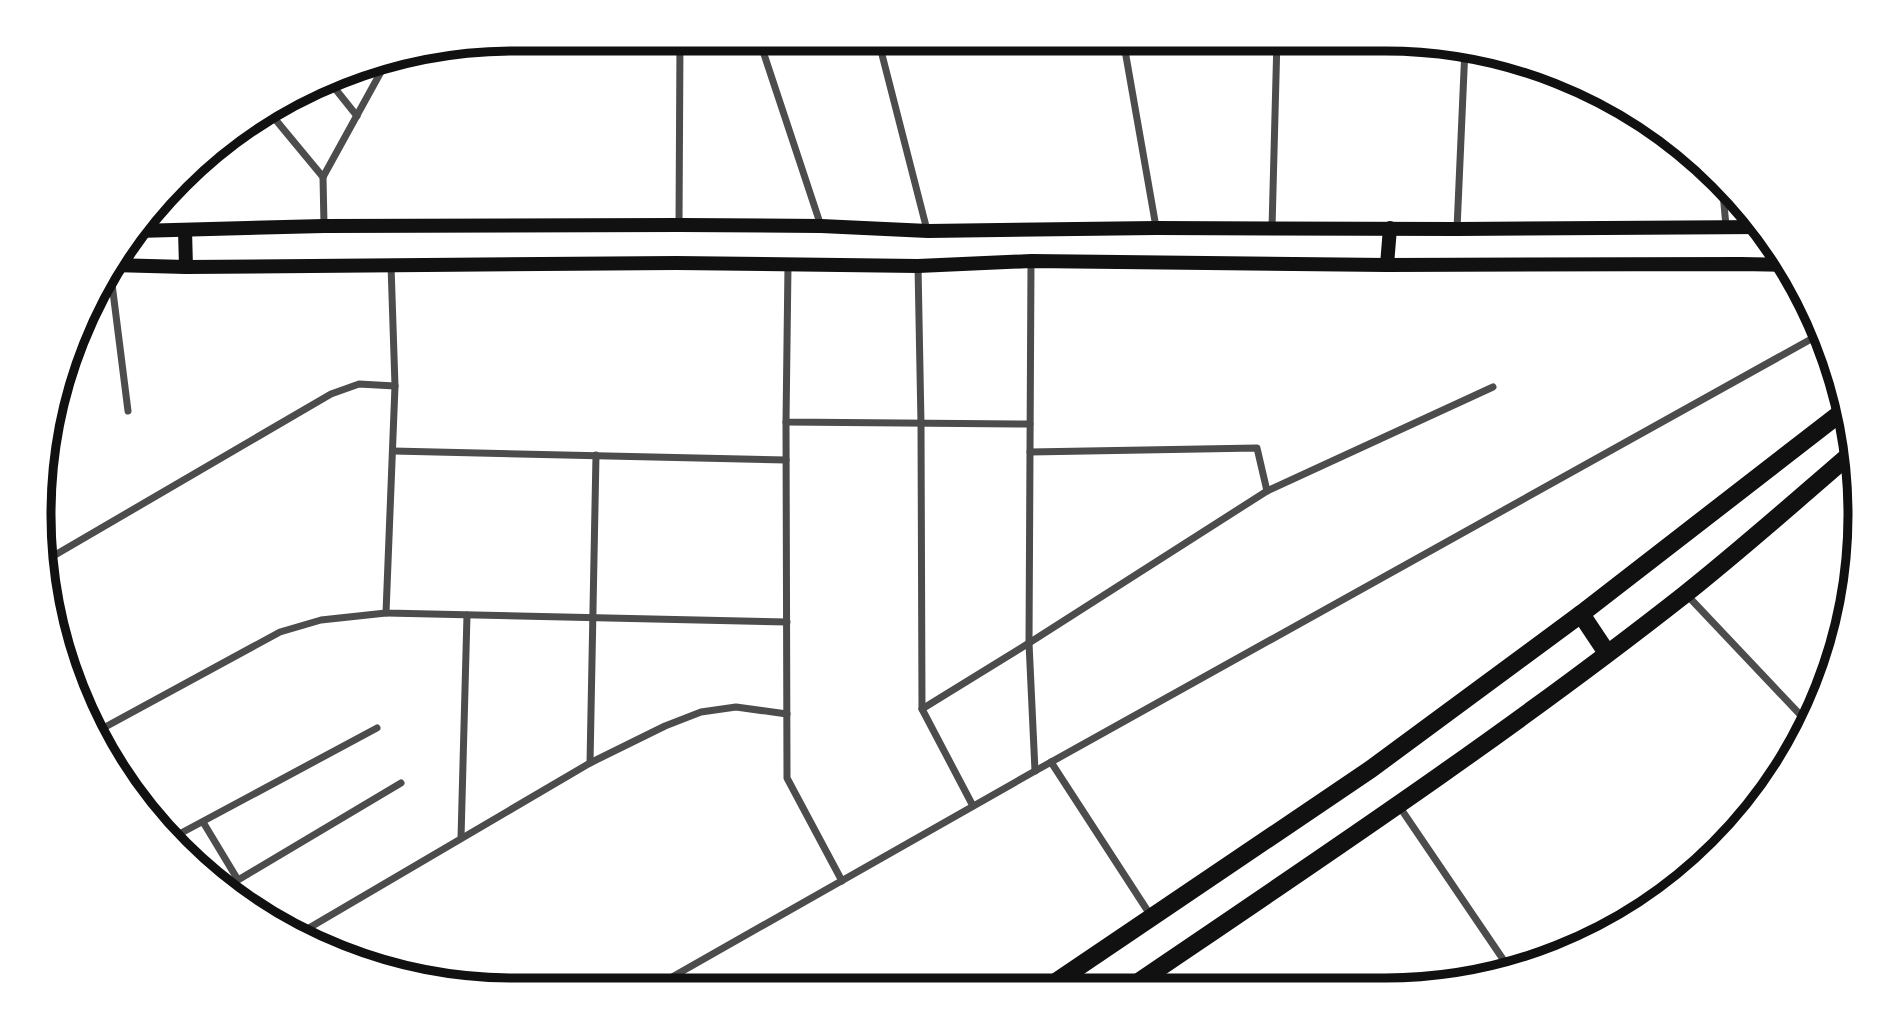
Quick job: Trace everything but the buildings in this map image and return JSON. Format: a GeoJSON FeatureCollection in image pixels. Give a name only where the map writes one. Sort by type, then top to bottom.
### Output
{"type":"FeatureCollection","features":[{"type":"Feature","properties":{"kind":"main road"},"geometry":{"type":"LineString","coordinates":[[149,230],[324,226],[679,225],[821,226],[928,231],[1748,227]]}},
{"type":"Feature","properties":{"kind":"main road"},"geometry":{"type":"LineString","coordinates":[[1387,265],[1390,228]]}},
{"type":"Feature","properties":{"kind":"main road"},"geometry":{"type":"LineString","coordinates":[[185,230],[186,267]]}},
{"type":"Feature","properties":{"kind":"main road"},"geometry":{"type":"LineString","coordinates":[[123,267],[676,263],[918,266],[1031,261],[1387,265],[1775,265]]}},
{"type":"Feature","properties":{"kind":"main road"},"geometry":{"type":"LineString","coordinates":[[1061,978],[1371,769],[1581,614],[1837,416]]}},
{"type":"Feature","properties":{"kind":"main road"},"geometry":{"type":"LineString","coordinates":[[1146,978],[1399,805],[1607,653],[1685,594],[1845,460]]}},
{"type":"Feature","properties":{"kind":"main road"},"geometry":{"type":"LineString","coordinates":[[1581,614],[1607,653]]}},
{"type":"Feature","properties":{"kind":"street"},"geometry":{"type":"LineString","coordinates":[[679,225],[680,51]]}},
{"type":"Feature","properties":{"kind":"street"},"geometry":{"type":"LineString","coordinates":[[763,51],[821,226]]}},
{"type":"Feature","properties":{"kind":"street"},"geometry":{"type":"LineString","coordinates":[[881,51],[928,231]]}},
{"type":"Feature","properties":{"kind":"street"},"geometry":{"type":"LineString","coordinates":[[1125,51],[1156,228]]}},
{"type":"Feature","properties":{"kind":"street"},"geometry":{"type":"LineString","coordinates":[[1272,228],[1277,51]]}},
{"type":"Feature","properties":{"kind":"street"},"geometry":{"type":"LineString","coordinates":[[1457,229],[1465,58]]}},
{"type":"Feature","properties":{"kind":"street"},"geometry":{"type":"LineString","coordinates":[[324,226],[323,177],[382,70]]}},
{"type":"Feature","properties":{"kind":"street"},"geometry":{"type":"LineString","coordinates":[[334,87],[357,116]]}},
{"type":"Feature","properties":{"kind":"street"},"geometry":{"type":"LineString","coordinates":[[274,118],[323,177]]}},
{"type":"Feature","properties":{"kind":"street"},"geometry":{"type":"LineString","coordinates":[[1724,199],[1726,226]]}},
{"type":"Feature","properties":{"kind":"street"},"geometry":{"type":"LineString","coordinates":[[1031,261],[1029,643],[1035,771]]}},
{"type":"Feature","properties":{"kind":"street"},"geometry":{"type":"LineString","coordinates":[[386,612],[396,386],[391,264]]}},
{"type":"Feature","properties":{"kind":"street"},"geometry":{"type":"LineString","coordinates":[[788,265],[787,778],[842,881]]}},
{"type":"Feature","properties":{"kind":"street"},"geometry":{"type":"LineString","coordinates":[[918,266],[922,709],[973,806]]}},
{"type":"Feature","properties":{"kind":"street"},"geometry":{"type":"LineString","coordinates":[[113,283],[128,411]]}},
{"type":"Feature","properties":{"kind":"street"},"geometry":{"type":"LineString","coordinates":[[670,978],[1051,762],[1813,338]]}},
{"type":"Feature","properties":{"kind":"street"},"geometry":{"type":"LineString","coordinates":[[53,556],[331,394],[359,384],[396,386]]}},
{"type":"Feature","properties":{"kind":"street"},"geometry":{"type":"LineString","coordinates":[[922,709],[1267,491],[1493,387]]}},
{"type":"Feature","properties":{"kind":"street"},"geometry":{"type":"LineString","coordinates":[[786,422],[1030,424]]}},
{"type":"Feature","properties":{"kind":"street"},"geometry":{"type":"LineString","coordinates":[[1030,452],[1257,448],[1267,491]]}},
{"type":"Feature","properties":{"kind":"street"},"geometry":{"type":"LineString","coordinates":[[393,451],[786,460]]}},
{"type":"Feature","properties":{"kind":"street"},"geometry":{"type":"LineString","coordinates":[[590,763],[596,455]]}},
{"type":"Feature","properties":{"kind":"street"},"geometry":{"type":"LineString","coordinates":[[1685,594],[1802,716]]}},
{"type":"Feature","properties":{"kind":"street"},"geometry":{"type":"LineString","coordinates":[[103,728],[280,632],[321,620],[386,612],[787,622]]}},
{"type":"Feature","properties":{"kind":"street"},"geometry":{"type":"LineString","coordinates":[[461,838],[467,615]]}},
{"type":"Feature","properties":{"kind":"street"},"geometry":{"type":"LineString","coordinates":[[307,929],[590,763],[664,726],[701,712],[736,707],[787,714]]}},
{"type":"Feature","properties":{"kind":"street"},"geometry":{"type":"LineString","coordinates":[[179,834],[377,728]]}},
{"type":"Feature","properties":{"kind":"street"},"geometry":{"type":"LineString","coordinates":[[1051,762],[1151,916]]}},
{"type":"Feature","properties":{"kind":"street"},"geometry":{"type":"LineString","coordinates":[[203,822],[238,880],[401,783]]}},
{"type":"Feature","properties":{"kind":"street"},"geometry":{"type":"LineString","coordinates":[[1399,805],[1505,962]]}}]}
